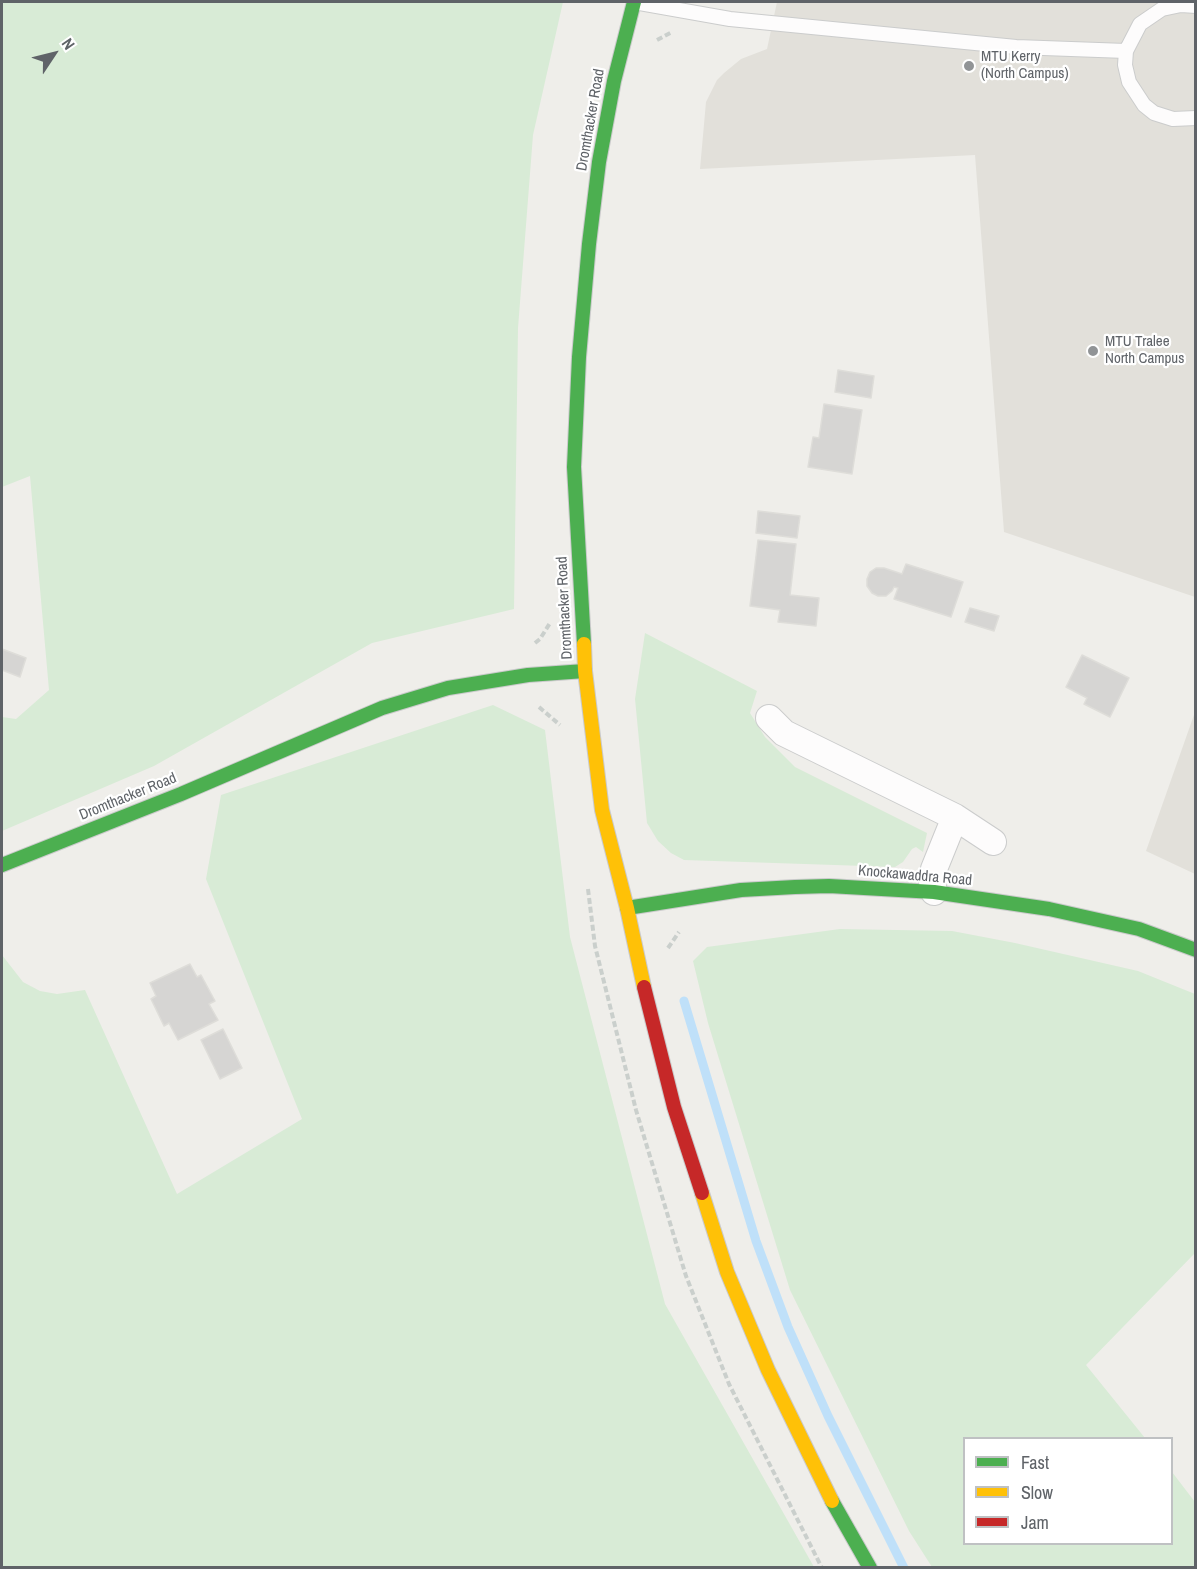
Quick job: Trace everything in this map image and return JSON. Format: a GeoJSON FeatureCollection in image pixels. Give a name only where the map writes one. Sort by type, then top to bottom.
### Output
{"type":"FeatureCollection","features":[{"type":"Feature","properties":{"kind":"street","name":"Dromthacker Road"},"geometry":{"type":"LineString","coordinates":[[2,865],[181,794],[382,708],[458,687],[528,675],[585,671],[574,467],[580,335],[599,162],[614,81],[634,2]]}},
{"type":"Feature","properties":{"kind":"street"},"geometry":{"type":"LineString","coordinates":[[585,671],[602,810],[674,1107],[727,1272],[768,1370],[825,1489],[870,1568]]}},
{"type":"Feature","properties":{"kind":"street"},"geometry":{"type":"LineString","coordinates":[[769,718],[784,733],[955,817],[993,842]]}},
{"type":"Feature","properties":{"kind":"street"},"geometry":{"type":"LineString","coordinates":[[934,892],[932,882],[934,869],[955,817]]}},
{"type":"Feature","properties":{"kind":"street","name":"Knockawaddra Road"},"geometry":{"type":"LineString","coordinates":[[627,908],[741,890],[795,887],[829,886],[934,892],[1049,909],[1139,929],[1196,950]]}},
{"type":"Feature","properties":{"kind":"lane"},"geometry":{"type":"LineString","coordinates":[[634,2],[730,19],[1016,47],[1126,51]]}},
{"type":"Feature","properties":{"kind":"lane"},"geometry":{"type":"LineString","coordinates":[[1196,6],[1181,5],[1162,9],[1140,24],[1126,51],[1125,65],[1129,82],[1144,105],[1154,113],[1173,119],[1196,118]]}},
{"type":"Feature","properties":{"kind":"path"},"geometry":{"type":"LineString","coordinates":[[653,42],[676,31]]}},
{"type":"Feature","properties":{"kind":"path"},"geometry":{"type":"LineString","coordinates":[[665,957],[668,948],[680,932]]}},
{"type":"Feature","properties":{"kind":"shaded area","name":"MTU Tralee North Campus"},"geometry":{"type":"Polygon","coordinates":[[[777,2],[1195,2],[1195,597],[1004,532],[975,155],[700,169],[706,102],[717,80],[724,73],[741,59],[767,49],[777,2]]]}},
{"type":"Feature","properties":{"kind":"shaded area"},"geometry":{"type":"Polygon","coordinates":[[[1195,712],[1195,874],[1146,851],[1195,712]]]}},
{"type":"Feature","properties":{"kind":"green space"},"geometry":{"type":"Polygon","coordinates":[[[2,2],[563,2],[533,135],[518,328],[514,609],[372,643],[154,766],[2,831],[2,717],[16,719],[49,690],[30,476],[2,487],[2,2]]]}},
{"type":"Feature","properties":{"kind":"green space"},"geometry":{"type":"Polygon","coordinates":[[[645,633],[757,691],[750,713],[765,737],[795,767],[927,833],[923,852],[916,847],[912,849],[903,862],[895,867],[684,860],[671,853],[658,841],[647,823],[635,699],[645,633]]]}},
{"type":"Feature","properties":{"kind":"green space"},"geometry":{"type":"Polygon","coordinates":[[[493,705],[545,730],[570,937],[665,1304],[814,1567],[2,1567],[2,955],[23,982],[40,991],[57,994],[85,990],[177,1194],[302,1119],[206,879],[221,795],[493,705]]]}},
{"type":"Feature","properties":{"kind":"green space"},"geometry":{"type":"Polygon","coordinates":[[[840,929],[952,931],[1138,971],[1195,994],[1195,1253],[1086,1365],[1144,1437],[963,1437],[963,1545],[1173,1545],[1173,1473],[1195,1502],[1195,1567],[932,1567],[909,1531],[790,1290],[708,1023],[693,961],[707,947],[840,929]]]}},
{"type":"Feature","properties":{"kind":"building"},"geometry":{"type":"Polygon","coordinates":[[[838,370],[874,376],[871,398],[835,392],[838,370]]]}},
{"type":"Feature","properties":{"kind":"building"},"geometry":{"type":"Polygon","coordinates":[[[824,404],[862,410],[852,474],[808,467],[813,437],[819,438],[824,404]]]}},
{"type":"Feature","properties":{"kind":"building"},"geometry":{"type":"Polygon","coordinates":[[[758,511],[800,516],[797,538],[756,533],[758,511]]]}},
{"type":"Feature","properties":{"kind":"building"},"geometry":{"type":"Polygon","coordinates":[[[758,540],[796,544],[790,595],[819,598],[816,626],[778,622],[780,610],[750,606],[758,540]]]}},
{"type":"Feature","properties":{"kind":"building"},"geometry":{"type":"Polygon","coordinates":[[[906,564],[963,582],[951,617],[894,599],[898,588],[894,587],[886,596],[878,596],[872,593],[867,586],[870,572],[876,568],[902,574],[906,564]]]}},
{"type":"Feature","properties":{"kind":"building"},"geometry":{"type":"Polygon","coordinates":[[[970,608],[999,616],[994,631],[965,622],[970,608]]]}},
{"type":"Feature","properties":{"kind":"building"},"geometry":{"type":"Polygon","coordinates":[[[2,649],[26,658],[20,677],[2,670],[2,649]]]}},
{"type":"Feature","properties":{"kind":"building"},"geometry":{"type":"Polygon","coordinates":[[[1082,655],[1129,678],[1110,717],[1084,704],[1087,698],[1066,687],[1082,655]]]}},
{"type":"Feature","properties":{"kind":"building"},"geometry":{"type":"Polygon","coordinates":[[[190,964],[197,977],[201,975],[215,1001],[209,1004],[218,1020],[178,1040],[169,1023],[164,1026],[151,999],[156,996],[150,983],[190,964]]]}},
{"type":"Feature","properties":{"kind":"building"},"geometry":{"type":"Polygon","coordinates":[[[223,1029],[242,1068],[220,1079],[201,1040],[223,1029]]]}},
{"type":"Feature","properties":{"kind":"waterway"},"geometry":{"type":"LineString","coordinates":[[684,1001],[756,1241],[788,1327],[828,1416],[904,1568]]}},
{"type":"Feature","properties":{"kind":"traffic: fast"},"geometry":{"type":"LineString","coordinates":[[584,644],[574,467],[579,357],[599,162],[614,81],[634,2]]}},
{"type":"Feature","properties":{"kind":"traffic: fast"},"geometry":{"type":"LineString","coordinates":[[2,865],[181,794],[382,708],[448,688],[528,675],[585,671]]}},
{"type":"Feature","properties":{"kind":"traffic: fast"},"geometry":{"type":"LineString","coordinates":[[627,908],[741,890],[795,887],[829,886],[934,892],[1049,909],[1139,929],[1196,950]]}},
{"type":"Feature","properties":{"kind":"traffic: fast"},"geometry":{"type":"LineString","coordinates":[[832,1501],[870,1568]]}},
{"type":"Feature","properties":{"kind":"traffic: slow"},"geometry":{"type":"LineString","coordinates":[[584,644],[585,671],[602,810],[644,987]]}},
{"type":"Feature","properties":{"kind":"traffic: slow"},"geometry":{"type":"LineString","coordinates":[[702,1193],[727,1272],[768,1370],[832,1501]]}},
{"type":"Feature","properties":{"kind":"traffic: jam"},"geometry":{"type":"LineString","coordinates":[[644,987],[674,1107],[702,1193]]}},
{"type":"Feature","properties":{"kind":"place","name":"MTU Kerry (North Campus)"},"geometry":{"type":"Point","coordinates":[969,66]}},
{"type":"Feature","properties":{"kind":"place","name":"MTU Tralee North Campus"},"geometry":{"type":"Point","coordinates":[1093,351]}}]}
